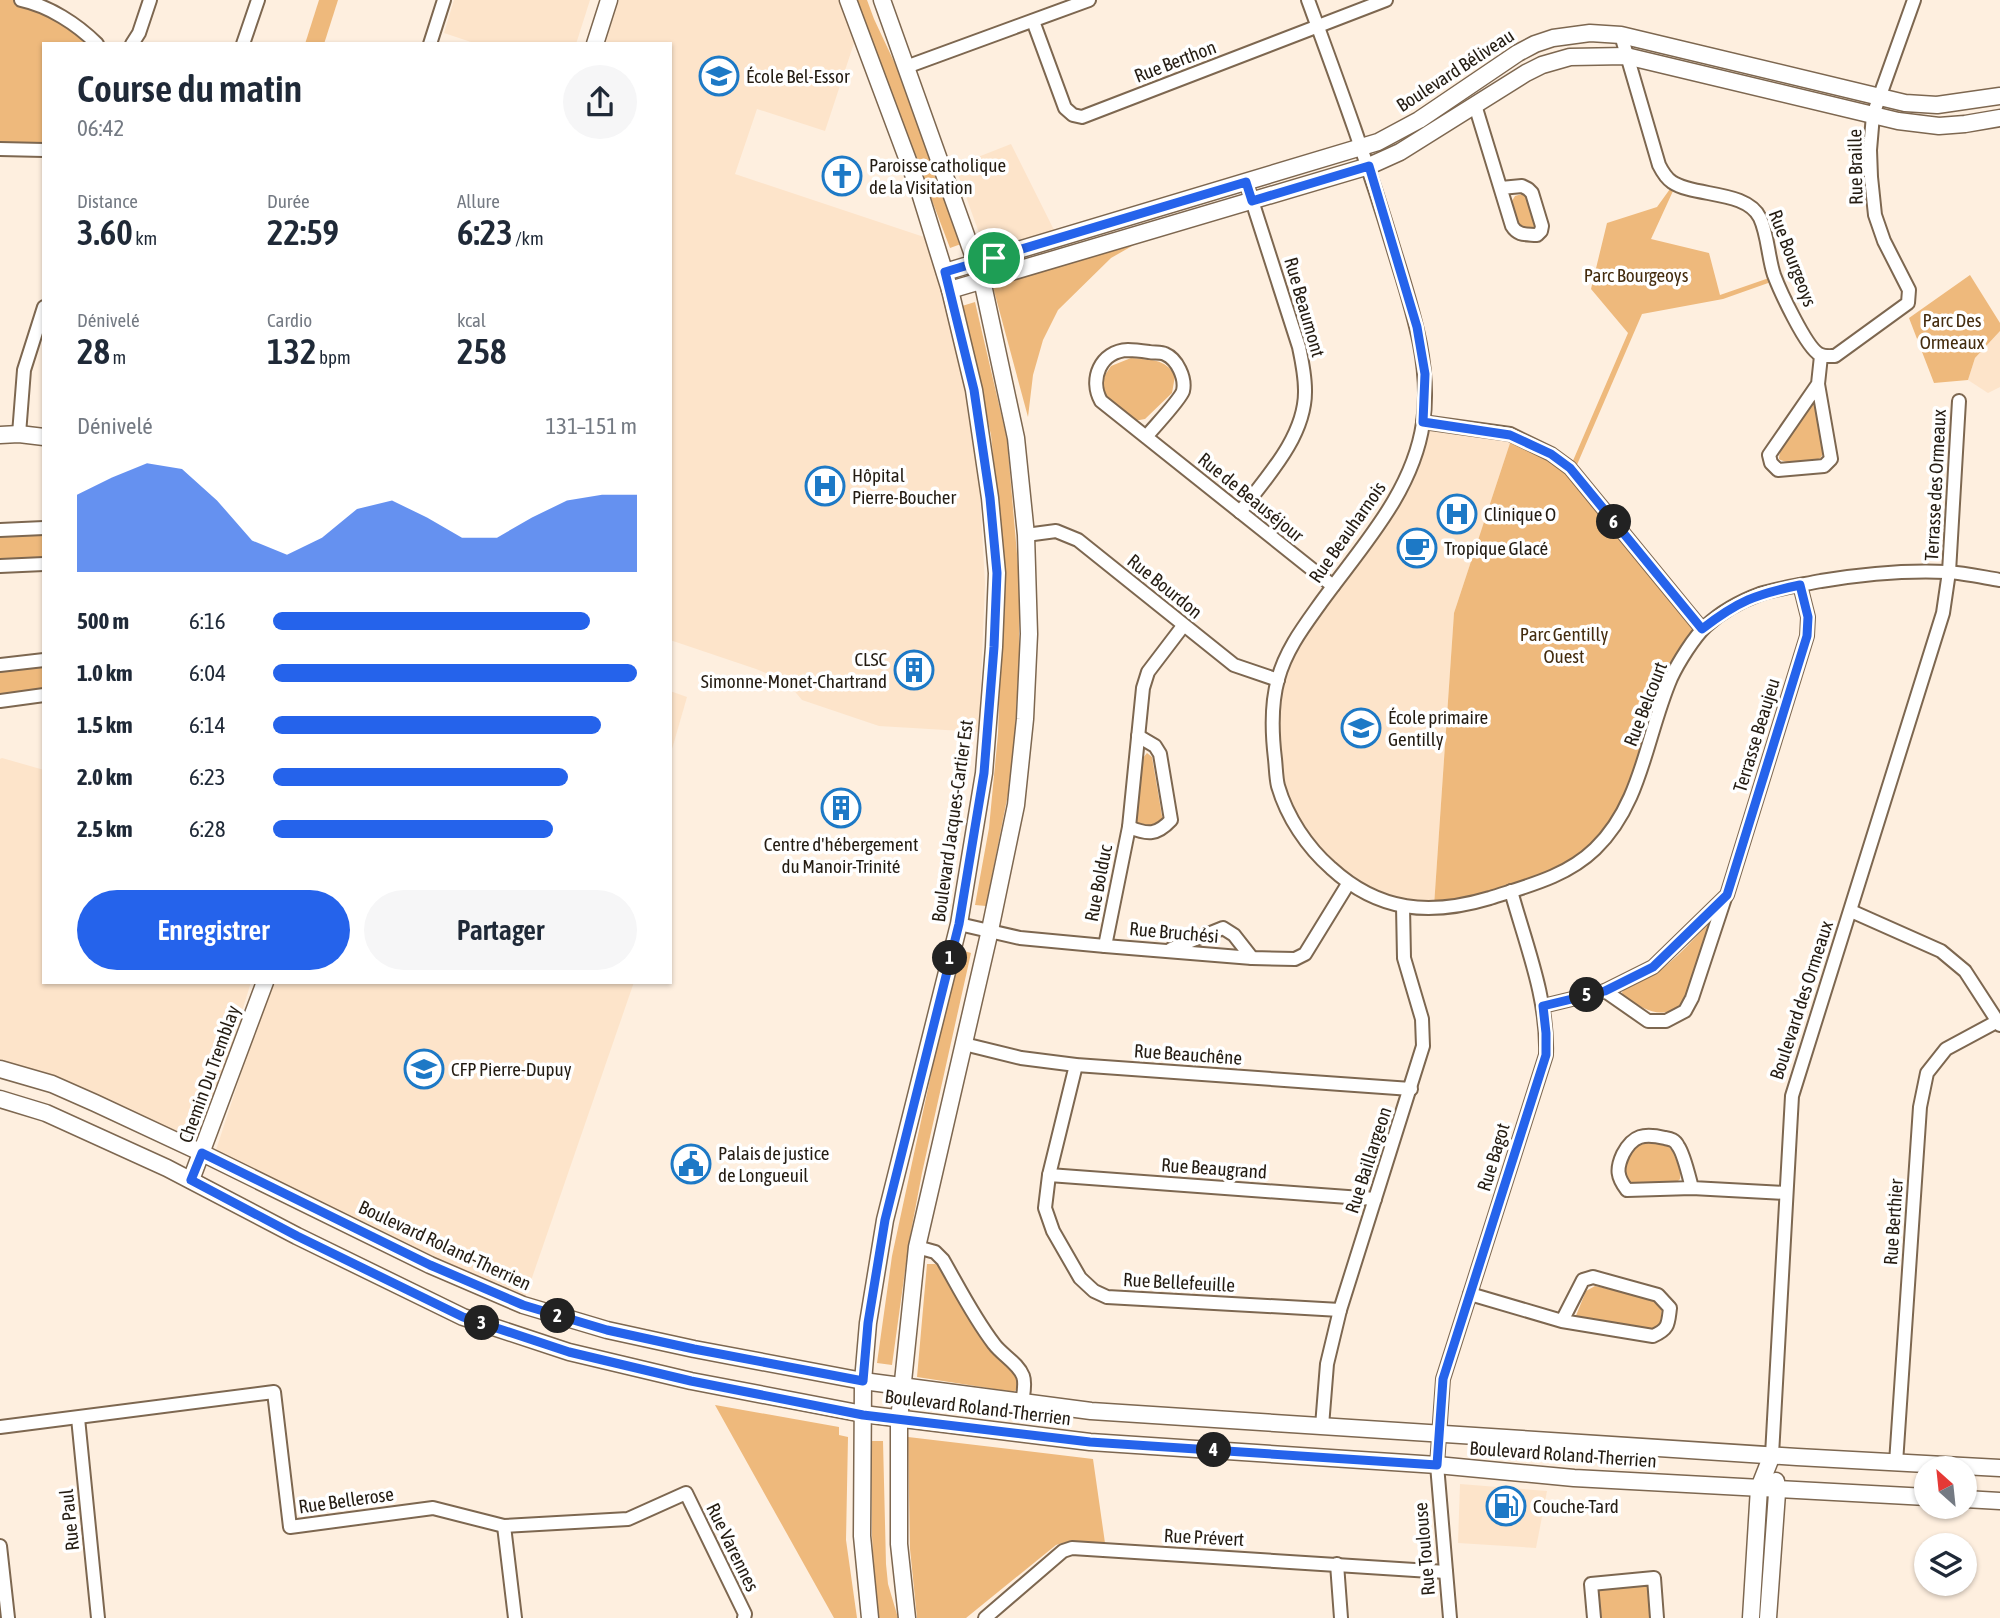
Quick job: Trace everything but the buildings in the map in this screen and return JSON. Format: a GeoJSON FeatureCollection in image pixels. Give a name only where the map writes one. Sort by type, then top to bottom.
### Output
{"type":"FeatureCollection","features":[{"type":"Feature","properties":{"kind":"main road"},"geometry":{"type":"LineString","coordinates":[[596,42],[609,0]]}},
{"type":"Feature","properties":{"kind":"main road","name":"Boulevard Jacques-Cartier Est"},"geometry":{"type":"LineString","coordinates":[[848,0],[919,190],[950,290],[974,390],[990,498],[997,573],[984,773],[959,924],[885,1220],[868,1323],[863,1381],[862,1536],[870,1618]]}},
{"type":"Feature","properties":{"kind":"main road"},"geometry":{"type":"LineString","coordinates":[[882,0],[982,280],[1016,438],[1026,535],[1029,634],[1026,719],[1016,804],[990,930],[917,1247],[900,1420],[899,1544],[907,1618]]}},
{"type":"Feature","properties":{"kind":"main road","name":"Boulevard Béliveau"},"geometry":{"type":"LineString","coordinates":[[945,272],[1378,142],[1419,120],[1518,53],[1553,38],[1590,33],[1621,35],[1905,103],[1937,105],[2000,96]]}},
{"type":"Feature","properties":{"kind":"main road","name":"Boulevard Béliveau"},"geometry":{"type":"LineString","coordinates":[[950,290],[1369,166],[1400,152],[1542,65],[1570,57],[1626,56],[1898,121],[1940,125],[2000,118]]}},
{"type":"Feature","properties":{"kind":"main road"},"geometry":{"type":"LineString","coordinates":[[0,435],[42,437]]}},
{"type":"Feature","properties":{"kind":"main road","name":"Chemin Du Tremblay"},"geometry":{"type":"LineString","coordinates":[[191,1180],[264,984]]}},
{"type":"Feature","properties":{"kind":"main road","name":"Boulevard Roland-Therrien"},"geometry":{"type":"LineString","coordinates":[[0,1069],[52,1084],[202,1153],[430,1265],[523,1305],[620,1333],[694,1349],[863,1381],[1091,1411],[2000,1468]]}},
{"type":"Feature","properties":{"kind":"main road","name":"Boulevard Roland-Therrien"},"geometry":{"type":"LineString","coordinates":[[0,1099],[46,1113],[191,1180],[297,1236],[463,1317],[569,1352],[691,1381],[863,1415],[1090,1442],[1437,1465],[1574,1479],[1914,1496]]}},
{"type":"Feature","properties":{"kind":"main road","name":"Boulevard des Ormeaux"},"geometry":{"type":"LineString","coordinates":[[1751,1618],[1759,1488],[1772,1455]]}},
{"type":"Feature","properties":{"kind":"main road","name":"Boulevard des Ormeaux"},"geometry":{"type":"LineString","coordinates":[[1768,1618],[1777,1489],[1772,1455]]}},
{"type":"Feature","properties":{"kind":"main road"},"geometry":{"type":"LineString","coordinates":[[1978,1500],[2000,1501]]}},
{"type":"Feature","properties":{"kind":"street"},"geometry":{"type":"LineString","coordinates":[[133,42],[150,0]]}},
{"type":"Feature","properties":{"kind":"street"},"geometry":{"type":"LineString","coordinates":[[244,42],[258,0]]}},
{"type":"Feature","properties":{"kind":"street"},"geometry":{"type":"LineString","coordinates":[[431,42],[444,0]]}},
{"type":"Feature","properties":{"kind":"street"},"geometry":{"type":"LineString","coordinates":[[906,67],[1089,0]]}},
{"type":"Feature","properties":{"kind":"street","name":"Rue Beauharnois"},"geometry":{"type":"LineString","coordinates":[[1308,0],[1369,166],[1417,327],[1425,374],[1423,422],[1414,458],[1400,491],[1368,541],[1300,631],[1290,649],[1278,680],[1273,745],[1278,785],[1292,819],[1308,842],[1348,884],[1373,898],[1403,906]]}},
{"type":"Feature","properties":{"kind":"street","name":"Rue Berthon"},"geometry":{"type":"LineString","coordinates":[[1033,21],[1065,108],[1073,115],[1082,117],[1386,0]]}},
{"type":"Feature","properties":{"kind":"street","name":"Rue Braille"},"geometry":{"type":"LineString","coordinates":[[1821,356],[1835,356],[1908,303],[1909,290],[1884,241],[1875,215],[1870,150],[1873,115],[1913,0]]}},
{"type":"Feature","properties":{"kind":"street"},"geometry":{"type":"LineString","coordinates":[[28,1],[61,16],[94,42]]}},
{"type":"Feature","properties":{"kind":"street","name":"Rue Bourgeoys"},"geometry":{"type":"LineString","coordinates":[[1621,35],[1663,173],[1675,184],[1739,201],[1759,216],[1775,276],[1790,311],[1814,351],[1821,356]]}},
{"type":"Feature","properties":{"kind":"street"},"geometry":{"type":"LineString","coordinates":[[1475,105],[1501,188]]}},
{"type":"Feature","properties":{"kind":"street"},"geometry":{"type":"LineString","coordinates":[[0,149],[42,150]]}},
{"type":"Feature","properties":{"kind":"street","name":"Rue Beaumont"},"geometry":{"type":"LineString","coordinates":[[1240,512],[1284,454],[1301,417],[1305,392],[1299,347],[1246,182]]}},
{"type":"Feature","properties":{"kind":"street"},"geometry":{"type":"LineString","coordinates":[[19,434],[24,370],[42,313]]}},
{"type":"Feature","properties":{"kind":"street","name":"Rue de Beauséjour"},"geometry":{"type":"LineString","coordinates":[[1146,437],[1182,393],[1184,382],[1174,361],[1165,354],[1126,350],[1104,361],[1095,383],[1101,401],[1146,437],[1240,512],[1333,586]]}},
{"type":"Feature","properties":{"kind":"street"},"geometry":{"type":"LineString","coordinates":[[1818,384],[1769,454],[1771,463],[1778,470],[1824,466],[1831,458],[1818,384],[1821,356]]}},
{"type":"Feature","properties":{"kind":"street","name":"Terrasse des Ormeaux"},"geometry":{"type":"LineString","coordinates":[[1949,572],[1959,401]]}},
{"type":"Feature","properties":{"kind":"street"},"geometry":{"type":"LineString","coordinates":[[1423,422],[1510,435],[1551,454],[1570,468],[1702,629]]}},
{"type":"Feature","properties":{"kind":"street"},"geometry":{"type":"LineString","coordinates":[[0,530],[42,527]]}},
{"type":"Feature","properties":{"kind":"street","name":"Rue Bourdon"},"geometry":{"type":"LineString","coordinates":[[1026,535],[1056,531],[1078,540],[1234,665],[1278,680]]}},
{"type":"Feature","properties":{"kind":"street"},"geometry":{"type":"LineString","coordinates":[[0,566],[42,564]]}},
{"type":"Feature","properties":{"kind":"street","name":"Rue Belcourt"},"geometry":{"type":"LineString","coordinates":[[1403,906],[1449,908],[1542,882],[1571,867],[1598,846],[1621,820],[1672,677],[1702,629],[1722,613],[1764,593],[1872,573],[1949,572],[2000,580]]}},
{"type":"Feature","properties":{"kind":"street","name":"Boulevard des Ormeaux"},"geometry":{"type":"LineString","coordinates":[[1772,1455],[1793,1096],[1944,613],[1949,572]]}},
{"type":"Feature","properties":{"kind":"street","name":"Terrasse Beaujeu"},"geometry":{"type":"LineString","coordinates":[[1605,991],[1648,1021],[1666,1021],[1685,1011],[1692,998],[1727,895],[1807,636],[1808,617],[1800,585]]}},
{"type":"Feature","properties":{"kind":"street","name":"Rue Bolduc"},"geometry":{"type":"LineString","coordinates":[[1105,946],[1129,827],[1143,688],[1148,672],[1183,626]]}},
{"type":"Feature","properties":{"kind":"street"},"geometry":{"type":"LineString","coordinates":[[0,665],[42,660]]}},
{"type":"Feature","properties":{"kind":"street"},"geometry":{"type":"LineString","coordinates":[[0,701],[42,695]]}},
{"type":"Feature","properties":{"kind":"street","name":"Rue Bolduc"},"geometry":{"type":"LineString","coordinates":[[1129,827],[1144,833],[1153,832],[1162,830],[1171,820],[1160,754],[1155,746],[1138,736]]}},
{"type":"Feature","properties":{"kind":"street","name":"Rue Bruchési"},"geometry":{"type":"LineString","coordinates":[[959,924],[1020,938],[1252,958],[1295,959],[1305,954],[1348,884]]}},
{"type":"Feature","properties":{"kind":"street","name":"Rue Bagot"},"geometry":{"type":"LineString","coordinates":[[1439,1434],[1443,1379],[1546,1055],[1543,1006],[1511,891]]}},
{"type":"Feature","properties":{"kind":"street","name":"Terrasse Beaujeu"},"geometry":{"type":"LineString","coordinates":[[1543,1006],[1605,991],[1653,967],[1727,895]]}},
{"type":"Feature","properties":{"kind":"street","name":"Rue Baillargeon"},"geometry":{"type":"LineString","coordinates":[[1322,1426],[1327,1364],[1340,1310],[1423,1046],[1422,1019],[1404,958],[1403,906]]}},
{"type":"Feature","properties":{"kind":"street"},"geometry":{"type":"LineString","coordinates":[[1851,911],[1941,951],[1965,971],[1999,1023]]}},
{"type":"Feature","properties":{"kind":"street"},"geometry":{"type":"LineString","coordinates":[[1167,951],[1223,928],[1234,935],[1252,958]]}},
{"type":"Feature","properties":{"kind":"street","name":"Rue Berthier"},"geometry":{"type":"LineString","coordinates":[[1896,1463],[1920,1107],[1927,1073],[1946,1049],[1999,1023]]}},
{"type":"Feature","properties":{"kind":"street","name":"Rue Beauchêne"},"geometry":{"type":"LineString","coordinates":[[964,1044],[1021,1058],[1076,1065],[1411,1089]]}},
{"type":"Feature","properties":{"kind":"street","name":"Rue Bellefeuille"},"geometry":{"type":"LineString","coordinates":[[1076,1065],[1049,1174],[1045,1209],[1053,1231],[1080,1278],[1094,1291],[1107,1297],[1340,1310]]}},
{"type":"Feature","properties":{"kind":"street"},"geometry":{"type":"LineString","coordinates":[[1692,1188],[1680,1147],[1673,1139],[1653,1135],[1639,1137],[1629,1143],[1618,1165],[1619,1179],[1627,1190],[1692,1188],[1786,1193]]}},
{"type":"Feature","properties":{"kind":"street","name":"Rue Beaugrand"},"geometry":{"type":"LineString","coordinates":[[1049,1174],[1375,1199]]}},
{"type":"Feature","properties":{"kind":"street","name":"Boulevard Roland-Therrien"},"geometry":{"type":"LineString","coordinates":[[917,1247],[935,1252],[943,1260],[984,1331],[996,1348],[1015,1364],[1023,1375],[1025,1383],[1022,1403]]}},
{"type":"Feature","properties":{"kind":"street"},"geometry":{"type":"LineString","coordinates":[[1470,1294],[1562,1321],[1653,1336],[1663,1332],[1668,1324],[1670,1308],[1658,1295],[1592,1277],[1583,1280],[1562,1321]]}},
{"type":"Feature","properties":{"kind":"street","name":"Rue Bellerose"},"geometry":{"type":"LineString","coordinates":[[0,1427],[274,1392],[290,1527],[433,1508],[505,1526],[628,1519],[685,1493]]}},
{"type":"Feature","properties":{"kind":"street","name":"Rue Paul"},"geometry":{"type":"LineString","coordinates":[[78,1418],[98,1618]]}},
{"type":"Feature","properties":{"kind":"street","name":"Rue Toulouse"},"geometry":{"type":"LineString","coordinates":[[1439,1434],[1437,1465],[1450,1618]]}},
{"type":"Feature","properties":{"kind":"street","name":"Rue Varennes"},"geometry":{"type":"LineString","coordinates":[[685,1493],[745,1614],[744,1618]]}},
{"type":"Feature","properties":{"kind":"street"},"geometry":{"type":"LineString","coordinates":[[505,1526],[515,1618]]}},
{"type":"Feature","properties":{"kind":"street"},"geometry":{"type":"LineString","coordinates":[[0,1546],[8,1618]]}},
{"type":"Feature","properties":{"kind":"street","name":"Rue Prévert"},"geometry":{"type":"LineString","coordinates":[[985,1618],[1063,1551],[1072,1548],[1446,1572]]}},
{"type":"Feature","properties":{"kind":"street"},"geometry":{"type":"LineString","coordinates":[[1337,1564],[1341,1618]]}},
{"type":"Feature","properties":{"kind":"street"},"geometry":{"type":"LineString","coordinates":[[1594,1618],[1591,1584],[1654,1578],[1657,1618]]}},
{"type":"Feature","properties":{"kind":"shaded area"},"geometry":{"type":"Polygon","coordinates":[[[454,0],[590,0],[577,42],[471,42],[444,33],[454,0]]]}},
{"type":"Feature","properties":{"kind":"shaded area","name":"Hôpital Pierre-Boucher"},"geometry":{"type":"Polygon","coordinates":[[[619,0],[848,0],[859,28],[825,131],[757,109],[735,174],[936,241],[974,390],[985,583],[979,732],[879,726],[802,700],[786,681],[672,641],[672,42],[606,42],[619,0]]]}},
{"type":"Feature","properties":{"kind":"shaded area"},"geometry":{"type":"Polygon","coordinates":[[[1011,144],[1054,230],[990,249],[983,244],[955,166],[1011,144]]]}},
{"type":"Feature","properties":{"kind":"shaded area"},"geometry":{"type":"Polygon","coordinates":[[[2000,331],[2000,387],[1988,393],[1968,380],[1975,358],[2000,331]]]}},
{"type":"Feature","properties":{"kind":"shaded area","name":"École primaire Gentilly"},"geometry":{"type":"Polygon","coordinates":[[[1426,426],[1512,437],[1454,613],[1434,906],[1403,904],[1350,882],[1325,860],[1294,818],[1280,785],[1276,712],[1292,653],[1369,546],[1426,426]]]}},
{"type":"Feature","properties":{"kind":"shaded area"},"geometry":{"type":"Polygon","coordinates":[[[672,692],[687,697],[672,749],[672,692]]]}},
{"type":"Feature","properties":{"kind":"shaded area"},"geometry":{"type":"Polygon","coordinates":[[[0,759],[42,769],[42,984],[250,984],[201,1145],[0,1063],[0,759]]]}},
{"type":"Feature","properties":{"kind":"shaded area","name":"CFP Pierre-Dupuy"},"geometry":{"type":"Polygon","coordinates":[[[270,984],[633,984],[525,1298],[214,1156],[270,984]]]}},
{"type":"Feature","properties":{"kind":"shaded area"},"geometry":{"type":"Polygon","coordinates":[[[1460,1484],[1547,1491],[1536,1548],[1458,1543],[1460,1484]]]}},
{"type":"Feature","properties":{"kind":"green space"},"geometry":{"type":"Polygon","coordinates":[[[0,0],[21,0],[94,42],[42,42],[42,150],[0,149],[0,0]]]}},
{"type":"Feature","properties":{"kind":"green space"},"geometry":{"type":"Polygon","coordinates":[[[319,0],[338,0],[325,42],[306,42],[319,0]]]}},
{"type":"Feature","properties":{"kind":"green space"},"geometry":{"type":"Polygon","coordinates":[[[856,0],[867,0],[897,68],[961,244],[950,248],[856,0]]]}},
{"type":"Feature","properties":{"kind":"green space","name":"Parc Bourgeoys"},"geometry":{"type":"Polygon","coordinates":[[[1670,189],[1673,191],[1651,239],[1709,253],[1720,295],[1769,278],[1771,282],[1723,299],[1642,314],[1576,467],[1572,463],[1628,333],[1591,289],[1607,223],[1657,207],[1670,189]]]}},
{"type":"Feature","properties":{"kind":"green space"},"geometry":{"type":"Polygon","coordinates":[[[1522,194],[1528,198],[1536,222],[1533,229],[1525,231],[1518,226],[1512,201],[1515,196],[1522,194]]]}},
{"type":"Feature","properties":{"kind":"green space"},"geometry":{"type":"Polygon","coordinates":[[[1146,238],[1111,258],[1058,310],[1043,340],[1033,375],[1028,417],[993,287],[1146,238]]]}},
{"type":"Feature","properties":{"kind":"green space","name":"Parc Des Ormeaux"},"geometry":{"type":"Polygon","coordinates":[[[1970,275],[2000,323],[2000,331],[1975,358],[1968,380],[1934,383],[1909,318],[1970,275]]]}},
{"type":"Feature","properties":{"kind":"green space"},"geometry":{"type":"Polygon","coordinates":[[[975,302],[1007,439],[1019,577],[1019,661],[1015,733],[1008,794],[986,906],[975,905],[989,828],[998,734],[1003,581],[991,435],[962,306],[975,302]]]}},
{"type":"Feature","properties":{"kind":"green space"},"geometry":{"type":"Polygon","coordinates":[[[1131,358],[1162,363],[1175,376],[1172,393],[1145,419],[1134,421],[1106,400],[1101,387],[1111,366],[1131,358]]]}},
{"type":"Feature","properties":{"kind":"green space"},"geometry":{"type":"Polygon","coordinates":[[[1813,400],[1817,402],[1824,451],[1822,456],[1815,462],[1804,463],[1779,459],[1780,449],[1813,400]]]}},
{"type":"Feature","properties":{"kind":"green space","name":"Parc Gentilly Ouest"},"geometry":{"type":"Polygon","coordinates":[[[1512,437],[1567,469],[1699,628],[1671,674],[1619,818],[1573,862],[1495,893],[1434,906],[1454,613],[1512,437]]]}},
{"type":"Feature","properties":{"kind":"green space"},"geometry":{"type":"Polygon","coordinates":[[[42,531],[42,561],[0,563],[0,533],[42,531]]]}},
{"type":"Feature","properties":{"kind":"green space"},"geometry":{"type":"Polygon","coordinates":[[[42,663],[42,692],[0,698],[0,668],[42,663]]]}},
{"type":"Feature","properties":{"kind":"green space"},"geometry":{"type":"Polygon","coordinates":[[[1147,753],[1152,757],[1163,822],[1149,829],[1136,826],[1143,758],[1147,753]]]}},
{"type":"Feature","properties":{"kind":"green space"},"geometry":{"type":"Polygon","coordinates":[[[1716,915],[1684,1003],[1676,1009],[1661,1013],[1646,1009],[1623,997],[1622,992],[1625,989],[1669,963],[1716,915]]]}},
{"type":"Feature","properties":{"kind":"green space"},"geometry":{"type":"Polygon","coordinates":[[[958,949],[971,953],[922,1173],[909,1242],[892,1365],[877,1363],[892,1256],[958,949]]]}},
{"type":"Feature","properties":{"kind":"green space"},"geometry":{"type":"Polygon","coordinates":[[[1645,1139],[1662,1142],[1672,1151],[1680,1172],[1680,1179],[1676,1183],[1633,1185],[1629,1181],[1626,1168],[1630,1149],[1645,1139]]]}},
{"type":"Feature","properties":{"kind":"green space"},"geometry":{"type":"Polygon","coordinates":[[[927,1264],[941,1267],[986,1342],[1019,1379],[1014,1392],[917,1377],[927,1264]]]}},
{"type":"Feature","properties":{"kind":"green space"},"geometry":{"type":"Polygon","coordinates":[[[1595,1286],[1653,1299],[1662,1309],[1660,1325],[1644,1329],[1575,1318],[1586,1291],[1595,1286]]]}},
{"type":"Feature","properties":{"kind":"green space"},"geometry":{"type":"Polygon","coordinates":[[[715,1405],[839,1427],[839,1435],[848,1437],[846,1540],[857,1618],[834,1618],[715,1405]]]}},
{"type":"Feature","properties":{"kind":"green space"},"geometry":{"type":"Polygon","coordinates":[[[908,1437],[1093,1459],[1105,1543],[1070,1541],[1056,1545],[966,1618],[917,1618],[910,1549],[908,1437]]]}},
{"type":"Feature","properties":{"kind":"green space"},"geometry":{"type":"Polygon","coordinates":[[[871,1441],[883,1441],[886,1564],[888,1584],[898,1618],[877,1618],[872,1536],[871,1441]]]}},
{"type":"Feature","properties":{"kind":"green space"},"geometry":{"type":"Polygon","coordinates":[[[1651,1581],[1654,1618],[1597,1618],[1594,1587],[1651,1581]]]}},
{"type":"Feature","properties":{"kind":"place","name":"École Bel-Essor"},"geometry":{"type":"Point","coordinates":[719,76]}},
{"type":"Feature","properties":{"kind":"place","name":"Paroisse catholique de la Visitation"},"geometry":{"type":"Point","coordinates":[842,176]}},
{"type":"Feature","properties":{"kind":"place","name":"Hôpital Pierre-Boucher"},"geometry":{"type":"Point","coordinates":[825,486]}},
{"type":"Feature","properties":{"kind":"place","name":"Clinique O"},"geometry":{"type":"Point","coordinates":[1457,514]}},
{"type":"Feature","properties":{"kind":"place","name":"Tropique Glacé"},"geometry":{"type":"Point","coordinates":[1417,548]}},
{"type":"Feature","properties":{"kind":"place","name":"CLSC Simonne-Monet-Chartrand"},"geometry":{"type":"Point","coordinates":[914,670]}},
{"type":"Feature","properties":{"kind":"place","name":"École primaire Gentilly"},"geometry":{"type":"Point","coordinates":[1361,728]}},
{"type":"Feature","properties":{"kind":"place","name":"Centre d'hébergement du Manoir-Trinité"},"geometry":{"type":"Point","coordinates":[841,808]}},
{"type":"Feature","properties":{"kind":"place","name":"CFP Pierre-Dupuy"},"geometry":{"type":"Point","coordinates":[424,1069]}},
{"type":"Feature","properties":{"kind":"place","name":"Palais de justice de Longueuil"},"geometry":{"type":"Point","coordinates":[691,1164]}},
{"type":"Feature","properties":{"kind":"place","name":"Couche-Tard"},"geometry":{"type":"Point","coordinates":[1506,1506]}},
{"type":"Feature","properties":{"kind":"route"},"geometry":{"type":"LineString","coordinates":[[1369,166],[1417,327],[1425,374],[1423,422],[1510,435],[1551,454],[1570,468],[1702,629],[1722,613],[1748,599],[1800,585],[1808,617],[1807,636],[1727,895],[1653,967],[1605,991],[1543,1006],[1546,1055],[1443,1379],[1437,1465],[1090,1442],[863,1415],[691,1381],[569,1352],[463,1317],[297,1236],[191,1180],[202,1153],[430,1265],[523,1305],[607,1330],[863,1381],[868,1323],[885,1220],[959,924],[984,773],[997,573],[990,498],[974,390],[945,272],[994,258],[1246,182],[1252,201],[1369,166]]}}]}
